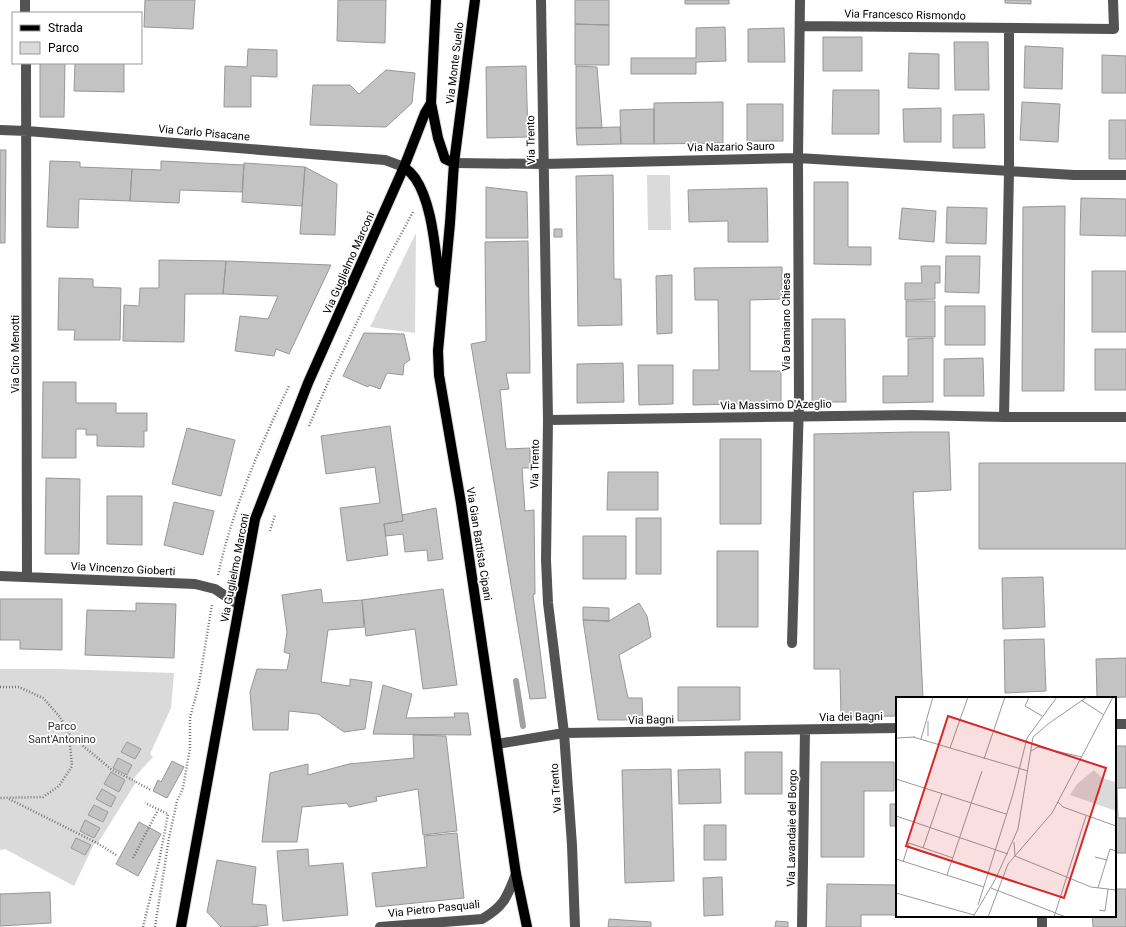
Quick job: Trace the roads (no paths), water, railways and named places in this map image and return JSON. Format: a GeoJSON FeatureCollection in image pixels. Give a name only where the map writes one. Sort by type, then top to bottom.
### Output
{"type":"FeatureCollection","features":[{"type":"Feature","properties":{"kind":"main road","name":"Via Monte Suello"},"geometry":{"type":"LineString","coordinates":[[404,167],[423,118],[431,103],[436,0]]}},
{"type":"Feature","properties":{"kind":"main road","name":"Via Monte Suello"},"geometry":{"type":"LineString","coordinates":[[454,163],[475,0]]}},
{"type":"Feature","properties":{"kind":"main road"},"geometry":{"type":"LineString","coordinates":[[431,103],[438,138],[445,159],[454,163]]}},
{"type":"Feature","properties":{"kind":"main road","name":"Via Gian Battista Cipani"},"geometry":{"type":"LineString","coordinates":[[454,163],[438,351],[440,375],[461,503],[516,874],[527,927]]}},
{"type":"Feature","properties":{"kind":"main road"},"geometry":{"type":"LineString","coordinates":[[404,167],[417,181],[427,205],[442,296]]}},
{"type":"Feature","properties":{"kind":"main road","name":"Via Guglielmo Marconi"},"geometry":{"type":"LineString","coordinates":[[181,927],[239,605],[258,511],[308,383],[404,167]]}},
{"type":"Feature","properties":{"kind":"street"},"geometry":{"type":"LineString","coordinates":[[25,0],[25,12]]}},
{"type":"Feature","properties":{"kind":"street","name":"Via Trento"},"geometry":{"type":"LineString","coordinates":[[541,0],[548,420],[546,560],[548,604],[564,733],[572,845],[575,927]]}},
{"type":"Feature","properties":{"kind":"street","name":"Via Damiano Chiesa"},"geometry":{"type":"LineString","coordinates":[[792,643],[798,418],[798,158],[800,0]]}},
{"type":"Feature","properties":{"kind":"street","name":"Via Francesco Rismondo"},"geometry":{"type":"LineString","coordinates":[[800,26],[1114,28],[1113,0]]}},
{"type":"Feature","properties":{"kind":"street"},"geometry":{"type":"LineString","coordinates":[[1004,417],[1009,172],[1009,28]]}},
{"type":"Feature","properties":{"kind":"street","name":"Via Ciro Menotti"},"geometry":{"type":"LineString","coordinates":[[26,64],[27,577]]}},
{"type":"Feature","properties":{"kind":"street","name":"Via Carlo Pisacane"},"geometry":{"type":"LineString","coordinates":[[0,130],[385,160],[404,167]]}},
{"type":"Feature","properties":{"kind":"street","name":"Via Nazario Sauro"},"geometry":{"type":"LineString","coordinates":[[454,163],[543,164],[798,158],[1074,176],[1126,175]]}},
{"type":"Feature","properties":{"kind":"street","name":"Via Massimo D'Azeglio"},"geometry":{"type":"LineString","coordinates":[[548,420],[798,418],[914,415],[1126,417]]}},
{"type":"Feature","properties":{"kind":"street","name":"Via Vincenzo Gioberti"},"geometry":{"type":"LineString","coordinates":[[0,576],[195,584],[215,589],[239,605]]}},
{"type":"Feature","properties":{"kind":"street","name":"Via dei Bagni"},"geometry":{"type":"LineString","coordinates":[[805,730],[896,728]]}},
{"type":"Feature","properties":{"kind":"street","name":"Via Bagni"},"geometry":{"type":"LineString","coordinates":[[497,744],[564,733],[805,730]]}},
{"type":"Feature","properties":{"kind":"street","name":"Via Lavandaie del Borgo"},"geometry":{"type":"LineString","coordinates":[[802,927],[805,730]]}},
{"type":"Feature","properties":{"kind":"street","name":"Via Pietro Pasquali"},"geometry":{"type":"LineString","coordinates":[[380,927],[482,919],[495,912],[504,901],[516,874]]}},
{"type":"Feature","properties":{"kind":"waterway"},"geometry":{"type":"LineString","coordinates":[[516,681],[523,726]]}},
{"type":"Feature","properties":{"kind":"park label","name":"Parco Sant'Antonino"},"geometry":{"type":"Point","coordinates":[62,732]}}]}
